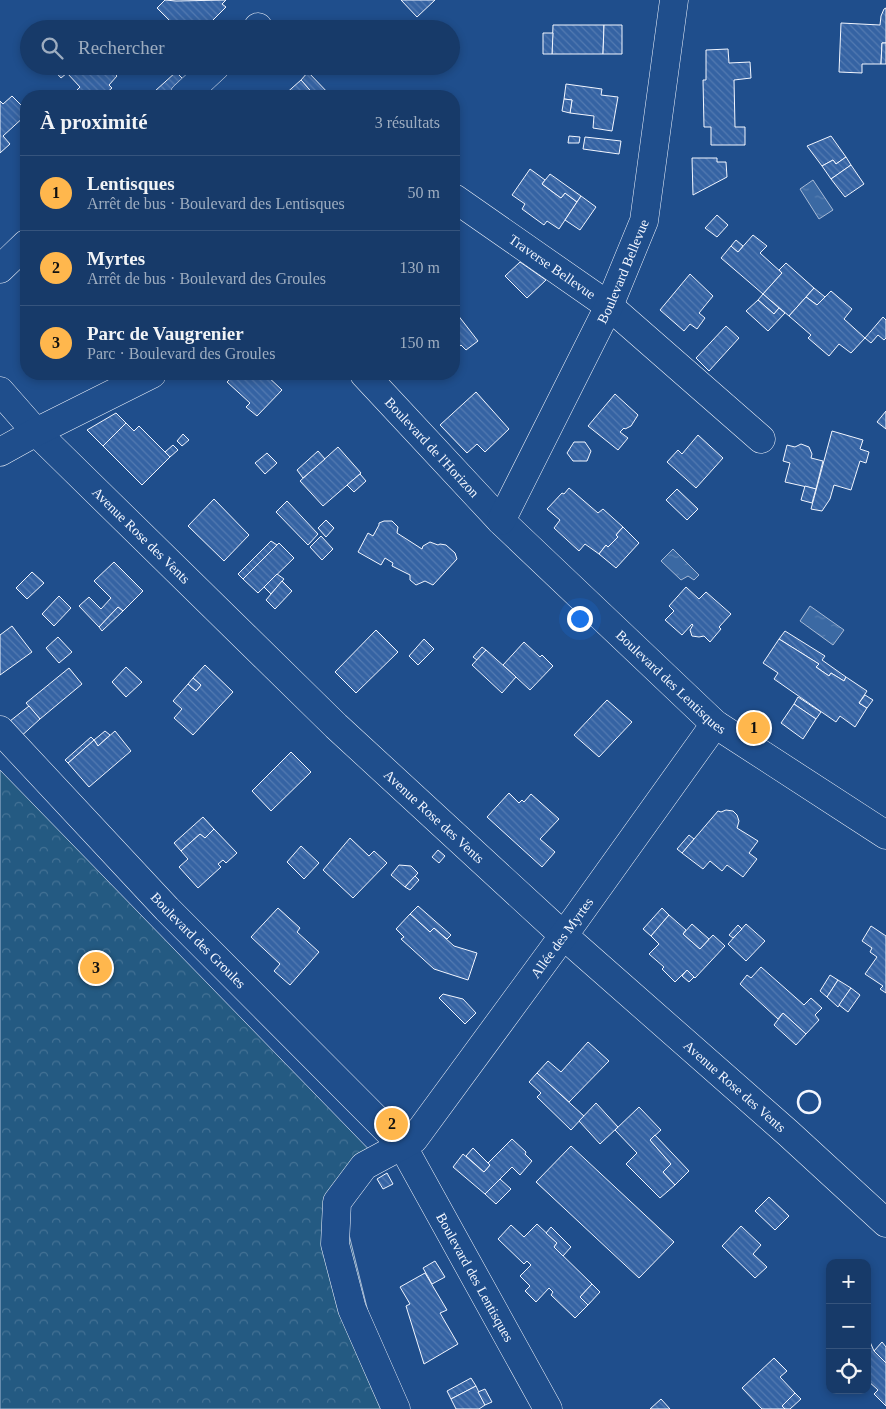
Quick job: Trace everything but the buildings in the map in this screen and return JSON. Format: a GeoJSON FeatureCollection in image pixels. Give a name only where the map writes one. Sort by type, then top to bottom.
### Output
{"type":"FeatureCollection","features":[{"type":"Feature","properties":{"kind":"street","name":"Boulevard Bellevue"},"geometry":{"type":"LineString","coordinates":[[501,521],[609,306],[644,221],[674,0]]}},
{"type":"Feature","properties":{"kind":"street"},"geometry":{"type":"LineString","coordinates":[[190,90],[206,75]]}},
{"type":"Feature","properties":{"kind":"street","name":"Traverse Bellevue"},"geometry":{"type":"LineString","coordinates":[[460,202],[609,306],[761,439]]}},
{"type":"Feature","properties":{"kind":"street"},"geometry":{"type":"LineString","coordinates":[[0,269],[20,250]]}},
{"type":"Feature","properties":{"kind":"street"},"geometry":{"type":"LineString","coordinates":[[0,452],[140,380]]}},
{"type":"Feature","properties":{"kind":"street","name":"Boulevard de l'Horizon"},"geometry":{"type":"LineString","coordinates":[[370,380],[501,521]]}},
{"type":"Feature","properties":{"kind":"street","name":"Avenue Rose des Vents"},"geometry":{"type":"LineString","coordinates":[[0,391],[36,432],[336,726],[563,935],[886,1223]]}},
{"type":"Feature","properties":{"kind":"street","name":"Boulevard des Lentisques"},"geometry":{"type":"LineString","coordinates":[[501,521],[715,724],[886,835]]}},
{"type":"Feature","properties":{"kind":"street","name":"Allée des Myrtes"},"geometry":{"type":"LineString","coordinates":[[396,1409],[352,1309],[335,1244],[337,1202],[364,1166],[414,1139],[715,724]]}},
{"type":"Feature","properties":{"kind":"street","name":"Boulevard des Groules"},"geometry":{"type":"LineString","coordinates":[[0,730],[167,909],[402,1144]]}},
{"type":"Feature","properties":{"kind":"street","name":"Boulevard des Lentisques"},"geometry":{"type":"LineString","coordinates":[[402,1144],[548,1409]]}},
{"type":"Feature","properties":{"kind":"green space"},"geometry":{"type":"Polygon","coordinates":[[[0,770],[385,1166],[339,1194],[392,1409],[0,1409],[0,770]]]}},
{"type":"Feature","properties":{"kind":"water"},"geometry":{"type":"Polygon","coordinates":[[[813,180],[833,210],[819,219],[800,189],[813,180]]]}},
{"type":"Feature","properties":{"kind":"water"},"geometry":{"type":"Polygon","coordinates":[[[673,549],[699,575],[694,580],[688,576],[681,580],[661,561],[673,549]]]}},
{"type":"Feature","properties":{"kind":"water"},"geometry":{"type":"Polygon","coordinates":[[[810,606],[844,630],[833,645],[800,621],[810,606]]]}},
{"type":"Feature","properties":{"kind":"wall"},"geometry":{"type":"LineString","coordinates":[[809,1091],[817,1094],[820,1102],[817,1110],[809,1113],[801,1110],[798,1102],[801,1094],[809,1091]]}},
{"type":"Feature","properties":{"kind":"place","name":"Lentisques"},"geometry":{"type":"Point","coordinates":[754,728]}},
{"type":"Feature","properties":{"kind":"place","name":"Parc de Vaugrenier"},"geometry":{"type":"Point","coordinates":[96,968]}},
{"type":"Feature","properties":{"kind":"place","name":"Myrtes"},"geometry":{"type":"Point","coordinates":[392,1124]}}]}
